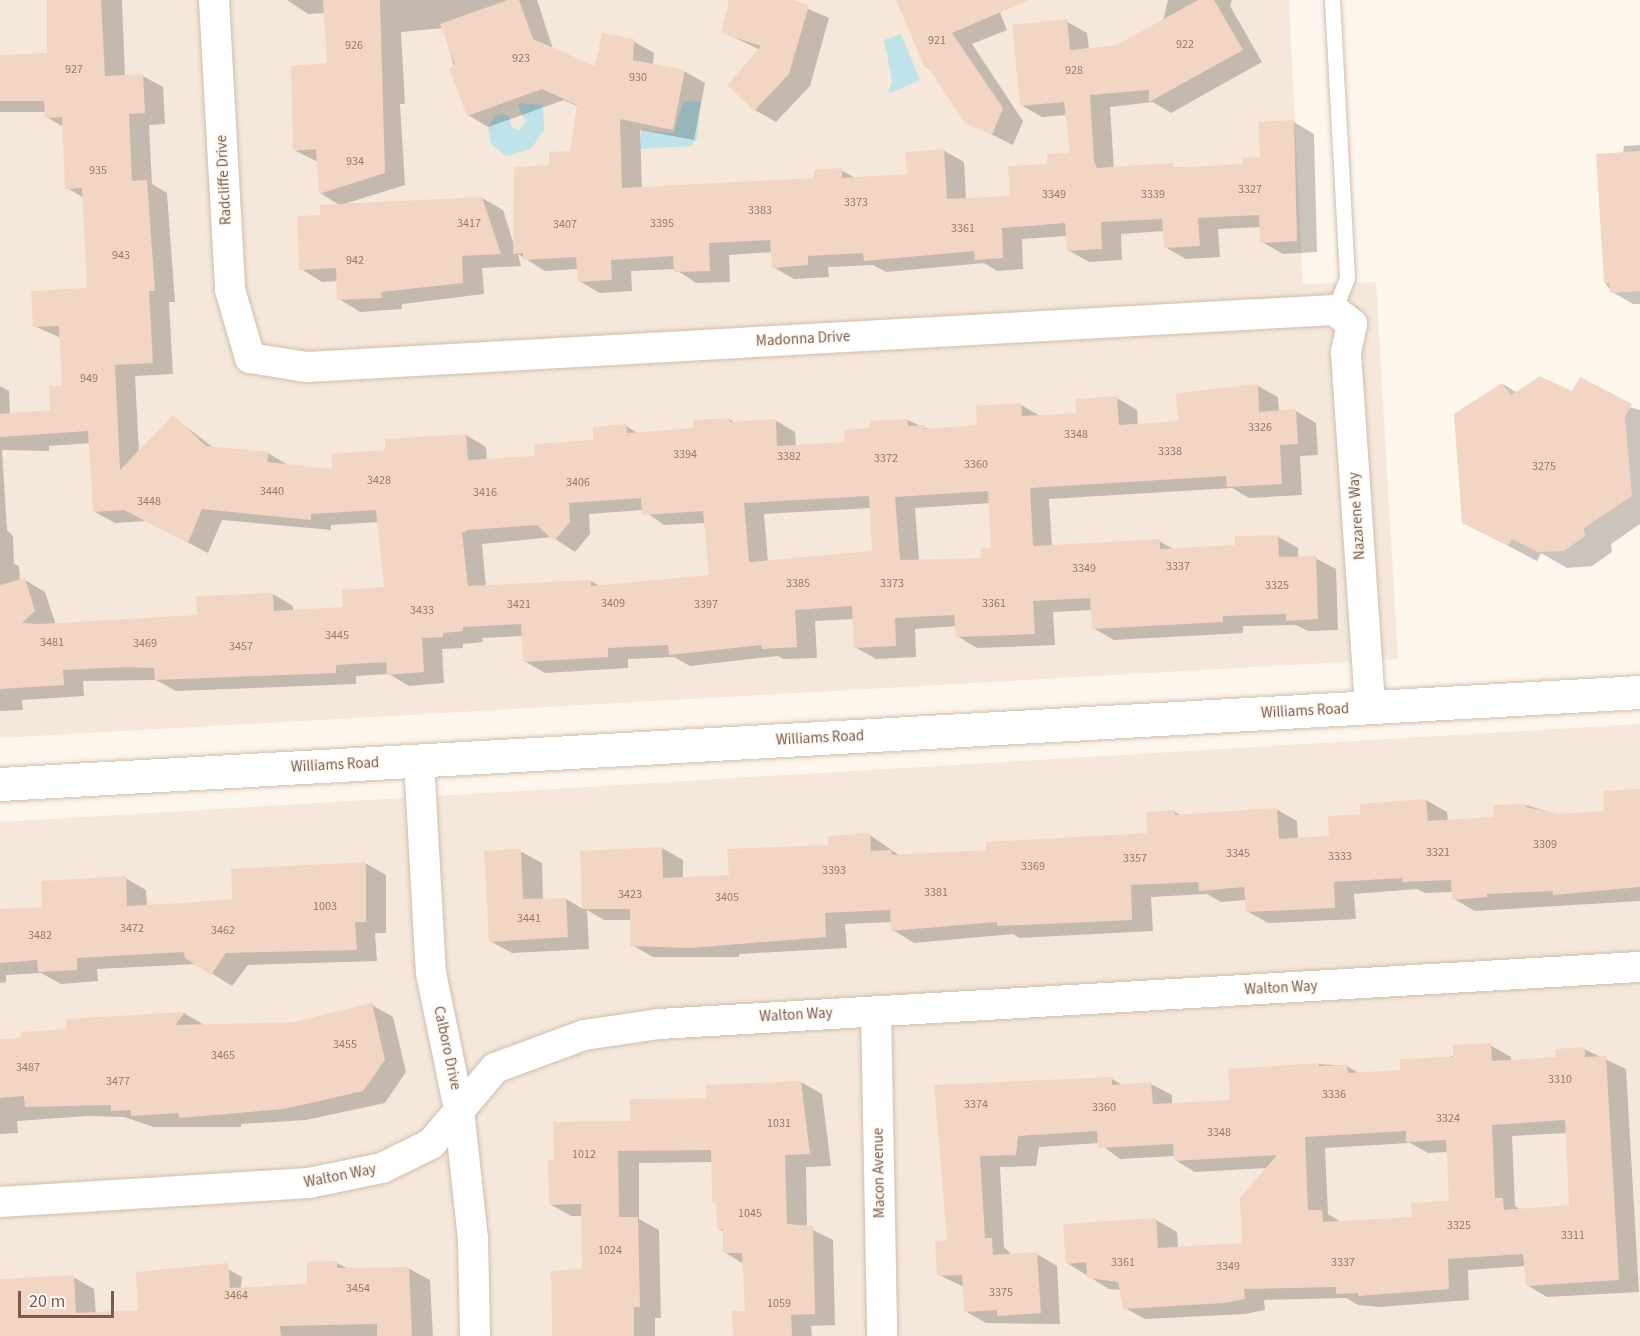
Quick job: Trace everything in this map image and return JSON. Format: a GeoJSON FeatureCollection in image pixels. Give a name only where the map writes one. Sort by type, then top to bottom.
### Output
{"type":"FeatureCollection","features":[{"type":"Feature","properties":{"kind":"street","name":"Radcliffe Drive"},"geometry":{"type":"LineString","coordinates":[[214,0],[230,290],[250,358]]}},
{"type":"Feature","properties":{"kind":"street","name":"Madonna Drive"},"geometry":{"type":"LineString","coordinates":[[250,358],[307,367],[1343,317]]}},
{"type":"Feature","properties":{"kind":"street","name":"Nazarene Way"},"geometry":{"type":"LineString","coordinates":[[1343,317],[1370,708]]}},
{"type":"Feature","properties":{"kind":"street","name":"Williams Road"},"geometry":{"type":"LineString","coordinates":[[0,784],[1640,692]]}},
{"type":"Feature","properties":{"kind":"street","name":"Calboro Drive"},"geometry":{"type":"LineString","coordinates":[[419,760],[431,973],[459,1110],[473,1238],[475,1336]]}},
{"type":"Feature","properties":{"kind":"street","name":"Walton Way"},"geometry":{"type":"LineString","coordinates":[[0,1202],[309,1183],[382,1168],[413,1155],[431,1144],[495,1068],[584,1035],[659,1024],[1640,967]]}},
{"type":"Feature","properties":{"kind":"street","name":"Macon Avenue"},"geometry":{"type":"LineString","coordinates":[[876,1011],[882,1336]]}},
{"type":"Feature","properties":{"kind":"lane"},"geometry":{"type":"LineString","coordinates":[[1332,0],[1347,278],[1343,317]]}},
{"type":"Feature","properties":{"kind":"shaded area"},"geometry":{"type":"Polygon","coordinates":[[[0,0],[1289,0],[1303,284],[1376,282],[1398,659],[0,738],[0,0]]]}},
{"type":"Feature","properties":{"kind":"shaded area"},"geometry":{"type":"Polygon","coordinates":[[[1640,724],[1640,1336],[0,1336],[0,822],[1640,724]]]}},
{"type":"Feature","properties":{"kind":"water"},"geometry":{"type":"Polygon","coordinates":[[[901,34],[920,80],[888,94],[892,81],[884,40],[901,34]]]}},
{"type":"Feature","properties":{"kind":"water"},"geometry":{"type":"Polygon","coordinates":[[[701,101],[697,139],[691,146],[640,149],[641,130],[674,133],[683,102],[701,101]]]}},
{"type":"Feature","properties":{"kind":"water"},"geometry":{"type":"Polygon","coordinates":[[[520,103],[543,105],[544,130],[531,149],[506,156],[491,144],[488,127],[495,116],[503,114],[509,116],[512,128],[519,130],[526,122],[518,106],[520,103]]]}},
{"type":"Feature","properties":{"kind":"building"},"geometry":{"type":"Polygon","coordinates":[[[47,0],[101,0],[105,76],[143,74],[145,113],[129,114],[132,181],[147,180],[155,291],[149,291],[153,363],[115,365],[120,470],[173,415],[206,446],[269,452],[267,462],[332,469],[331,454],[385,450],[385,439],[466,434],[468,460],[535,456],[534,444],[593,440],[593,427],[626,424],[627,433],[694,428],[694,420],[729,418],[730,422],[776,419],[777,446],[845,442],[844,430],[870,428],[869,421],[907,419],[908,426],[925,425],[925,429],[977,425],[976,406],[1021,403],[1022,416],[1076,413],[1075,399],[1117,396],[1119,425],[1178,421],[1176,393],[1258,384],[1259,412],[1296,409],[1298,444],[1280,445],[1282,484],[1227,487],[1226,476],[1030,488],[1033,546],[1160,539],[1160,549],[1235,545],[1235,536],[1278,535],[1279,557],[1316,556],[1318,619],[1286,621],[1286,614],[1223,616],[1223,622],[1092,629],[1090,598],[1033,601],[1035,634],[956,637],[954,615],[895,618],[896,646],[854,648],[852,606],[795,610],[797,647],[762,649],[761,645],[669,655],[668,645],[608,648],[608,657],[523,662],[521,624],[463,627],[463,631],[443,633],[443,637],[422,638],[424,672],[387,675],[386,662],[336,665],[336,673],[155,680],[154,668],[128,667],[63,670],[64,685],[0,689],[0,585],[25,578],[35,611],[22,623],[39,624],[197,615],[196,596],[273,593],[274,611],[343,607],[342,590],[384,587],[376,510],[311,514],[311,520],[202,509],[188,543],[124,510],[93,512],[88,431],[0,437],[0,414],[50,410],[49,386],[62,386],[59,326],[33,327],[31,291],[87,288],[82,188],[65,189],[62,117],[45,118],[44,101],[0,101],[0,55],[47,53],[47,0]],[[988,491],[895,497],[900,560],[981,558],[981,549],[991,548],[988,491]],[[869,496],[744,503],[749,562],[872,551],[869,496]],[[641,498],[569,503],[570,522],[554,541],[537,525],[468,530],[462,533],[468,586],[591,580],[591,586],[709,575],[703,511],[642,515],[641,498]]]}},
{"type":"Feature","properties":{"kind":"building"},"geometry":{"type":"Polygon","coordinates":[[[323,0],[380,0],[385,173],[319,194],[316,149],[293,151],[291,66],[327,63],[323,0]]]}},
{"type":"Feature","properties":{"kind":"building"},"geometry":{"type":"Polygon","coordinates":[[[508,0],[519,0],[533,39],[595,66],[602,33],[634,39],[633,60],[685,70],[673,130],[620,119],[622,188],[814,178],[814,170],[842,168],[842,178],[907,174],[905,152],[944,149],[947,199],[1010,196],[1008,166],[1047,164],[1047,154],[1070,153],[1064,102],[1020,106],[1012,25],[1067,19],[1070,50],[1117,45],[1198,0],[1214,0],[1243,50],[1149,102],[1149,90],[1090,95],[1094,161],[1097,168],[1173,163],[1173,168],[1243,164],[1242,158],[1260,157],[1258,122],[1294,120],[1297,241],[1260,243],[1259,215],[1198,218],[1200,246],[1164,248],[1162,219],[1101,222],[1102,249],[1067,251],[1065,223],[1002,228],[1003,258],[975,260],[974,251],[864,261],[863,253],[808,256],[808,265],[772,268],[770,240],[709,243],[710,271],[674,272],[673,256],[611,260],[612,280],[578,282],[576,257],[523,260],[523,253],[513,254],[514,167],[549,165],[549,152],[570,151],[577,105],[542,89],[467,116],[449,68],[455,65],[440,24],[508,0]]]}},
{"type":"Feature","properties":{"kind":"building"},"geometry":{"type":"Polygon","coordinates":[[[729,0],[793,0],[809,5],[789,74],[754,111],[727,85],[761,46],[721,33],[729,0]]]}},
{"type":"Feature","properties":{"kind":"building"},"geometry":{"type":"Polygon","coordinates":[[[896,0],[1029,0],[952,33],[1003,108],[992,135],[965,123],[928,67],[925,68],[896,0]]]}},
{"type":"Feature","properties":{"kind":"building"},"geometry":{"type":"Polygon","coordinates":[[[1640,151],[1640,291],[1610,293],[1609,283],[1604,283],[1596,154],[1640,151]]]}},
{"type":"Feature","properties":{"kind":"building"},"geometry":{"type":"Polygon","coordinates":[[[482,197],[501,254],[462,256],[463,283],[381,292],[382,298],[337,300],[336,268],[299,270],[297,216],[320,215],[320,205],[482,197]]]}},
{"type":"Feature","properties":{"kind":"building"},"geometry":{"type":"Polygon","coordinates":[[[1540,376],[1572,391],[1580,377],[1632,404],[1625,417],[1632,496],[1584,528],[1585,536],[1564,551],[1538,552],[1512,539],[1508,546],[1462,523],[1454,414],[1502,383],[1511,395],[1540,376]]]}},
{"type":"Feature","properties":{"kind":"building"},"geometry":{"type":"Polygon","coordinates":[[[1640,789],[1640,887],[1553,895],[1553,891],[1487,894],[1487,897],[1452,900],[1451,880],[1402,882],[1402,878],[1334,882],[1335,908],[1246,912],[1244,887],[1199,891],[1198,882],[1131,885],[1132,920],[997,926],[997,922],[891,931],[890,910],[825,913],[826,937],[690,948],[630,946],[630,909],[582,909],[580,851],[662,847],[663,878],[729,875],[727,849],[828,845],[828,836],[870,833],[871,851],[891,850],[892,855],[986,850],[986,842],[1147,833],[1146,812],[1175,810],[1175,815],[1277,808],[1279,839],[1329,836],[1328,816],[1360,814],[1360,804],[1426,799],[1428,821],[1494,817],[1493,805],[1526,804],[1526,807],[1559,814],[1604,811],[1603,791],[1640,789]]]}},
{"type":"Feature","properties":{"kind":"building"},"geometry":{"type":"Polygon","coordinates":[[[521,849],[523,899],[566,898],[568,937],[489,942],[484,851],[521,849]]]}},
{"type":"Feature","properties":{"kind":"building"},"geometry":{"type":"Polygon","coordinates":[[[366,862],[366,922],[355,922],[357,950],[226,953],[211,975],[185,958],[184,952],[77,958],[77,970],[38,972],[37,960],[0,963],[0,909],[42,907],[41,881],[126,876],[127,906],[182,903],[232,899],[231,869],[366,862]]]}},
{"type":"Feature","properties":{"kind":"building"},"geometry":{"type":"Polygon","coordinates":[[[372,1003],[385,1060],[363,1091],[284,1109],[179,1118],[178,1113],[131,1116],[131,1110],[111,1111],[111,1105],[25,1107],[24,1096],[0,1098],[0,1039],[21,1038],[21,1032],[66,1029],[66,1019],[185,1012],[175,1025],[294,1022],[372,1003]]]}},
{"type":"Feature","properties":{"kind":"building"},"geometry":{"type":"Polygon","coordinates":[[[1491,1043],[1492,1061],[1556,1057],[1555,1049],[1585,1047],[1585,1057],[1606,1056],[1619,1280],[1526,1286],[1523,1254],[1448,1259],[1449,1289],[1358,1296],[1358,1293],[1336,1294],[1336,1287],[1244,1289],[1245,1299],[1224,1303],[1123,1309],[1118,1282],[1087,1278],[1086,1262],[1066,1264],[1063,1224],[1156,1218],[1158,1248],[1242,1243],[1240,1198],[1277,1155],[1174,1161],[1173,1144],[1098,1148],[1097,1131],[1018,1136],[1016,1155],[980,1156],[985,1238],[992,1238],[993,1255],[1037,1252],[1041,1313],[997,1316],[997,1310],[964,1312],[962,1275],[937,1276],[935,1241],[947,1240],[934,1085],[1112,1077],[1112,1085],[1151,1082],[1153,1104],[1230,1100],[1228,1069],[1319,1063],[1319,1066],[1347,1065],[1348,1073],[1400,1070],[1400,1059],[1453,1057],[1453,1045],[1491,1043]],[[1565,1120],[1492,1125],[1495,1198],[1503,1198],[1504,1210],[1569,1205],[1565,1120]],[[1406,1131],[1305,1137],[1308,1210],[1322,1210],[1323,1222],[1412,1217],[1411,1203],[1449,1201],[1446,1140],[1406,1142],[1406,1131]]]}},
{"type":"Feature","properties":{"kind":"building"},"geometry":{"type":"Polygon","coordinates":[[[801,1081],[810,1154],[785,1155],[787,1224],[813,1226],[815,1314],[791,1315],[792,1336],[733,1336],[732,1311],[745,1311],[742,1253],[723,1253],[723,1229],[717,1229],[716,1203],[712,1203],[711,1150],[618,1151],[619,1217],[638,1217],[640,1307],[634,1307],[634,1336],[552,1336],[551,1271],[582,1269],[581,1204],[549,1205],[548,1160],[554,1160],[553,1122],[630,1121],[630,1099],[706,1098],[706,1085],[801,1081]]]}},
{"type":"Feature","properties":{"kind":"building"},"geometry":{"type":"Polygon","coordinates":[[[337,1261],[337,1268],[409,1267],[412,1336],[377,1336],[377,1324],[280,1326],[281,1336],[0,1336],[0,1279],[74,1275],[76,1313],[138,1310],[136,1272],[228,1263],[230,1288],[307,1284],[307,1262],[337,1261]]]}}]}
